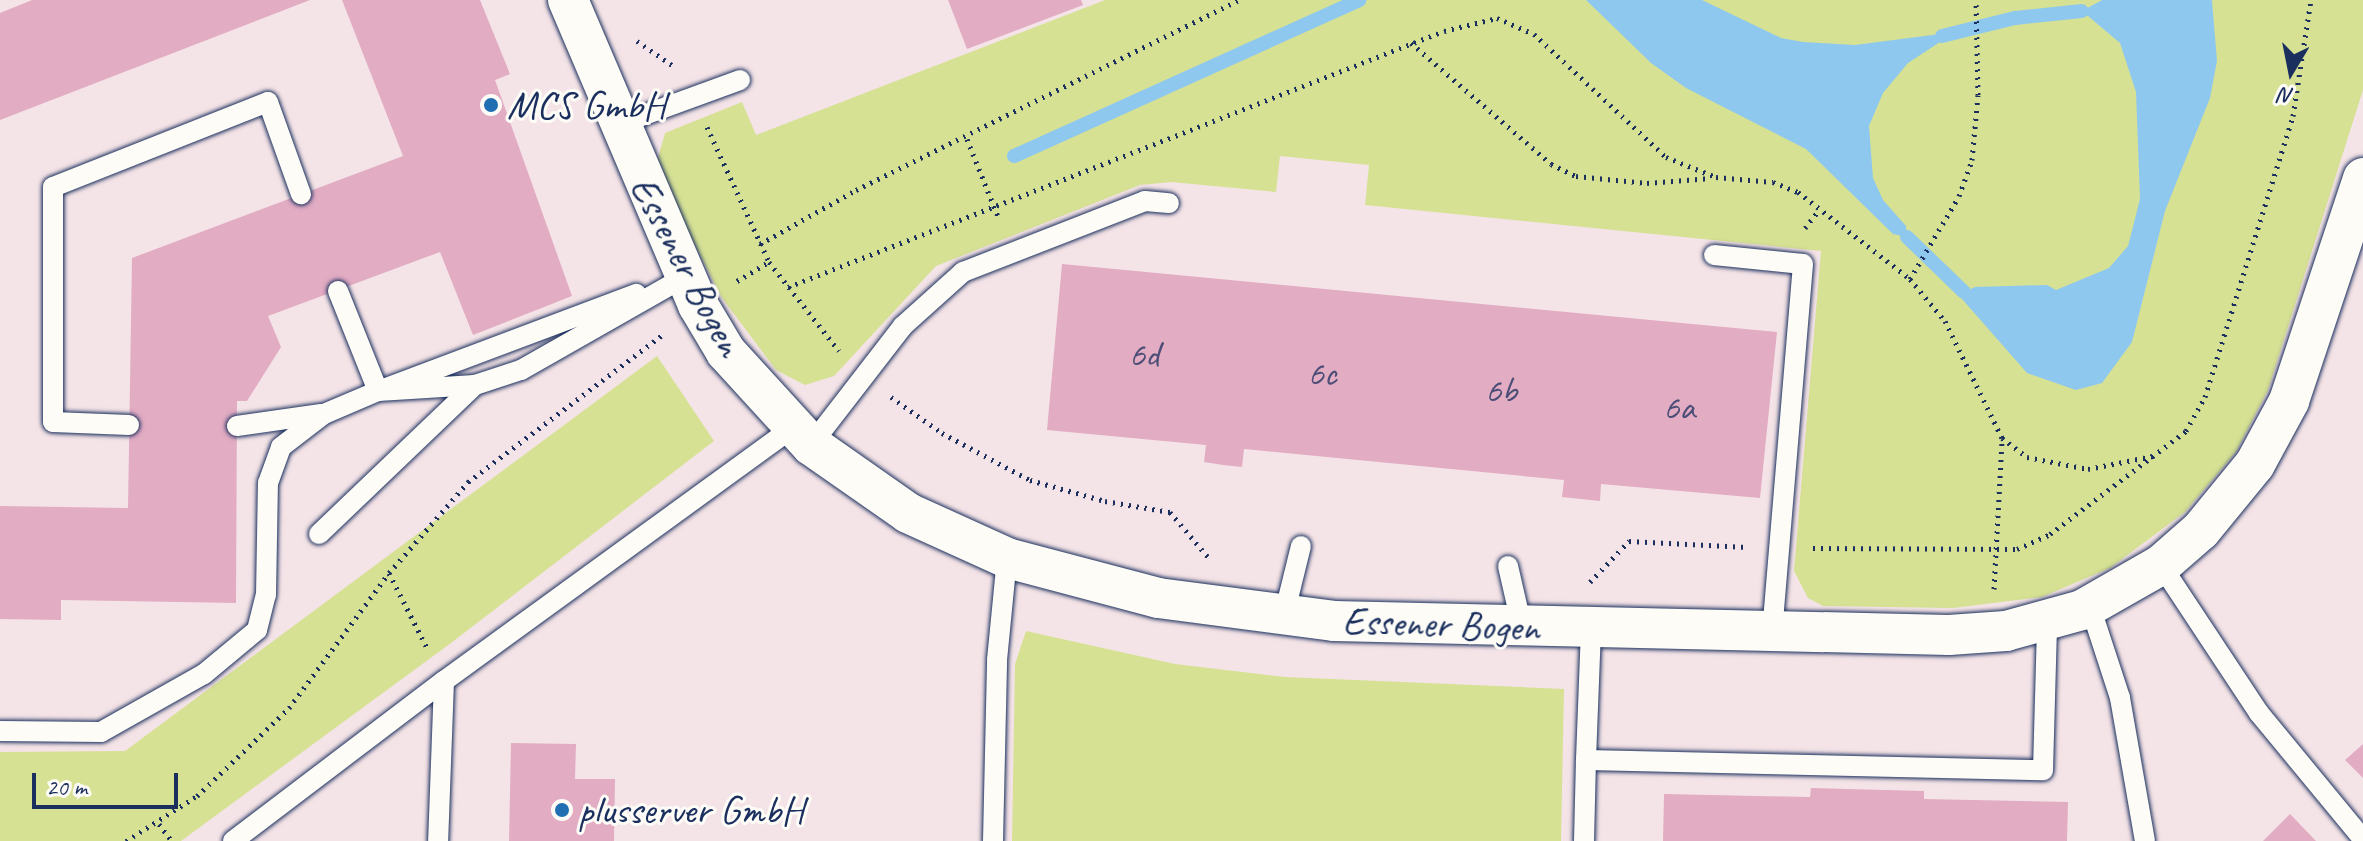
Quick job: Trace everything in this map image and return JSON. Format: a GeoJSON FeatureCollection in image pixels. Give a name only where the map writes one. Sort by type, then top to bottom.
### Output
{"type":"FeatureCollection","features":[{"type":"Feature","properties":{"kind":"street","name":"Essener Bogen"},"geometry":{"type":"LineString","coordinates":[[568,0],[617,125],[691,291],[726,352],[801,437],[908,513],[1007,558],[1158,598],[1284,615],[1591,629],[1992,632],[2047,623],[2090,606],[2161,565],[2230,497],[2273,433],[2305,357],[2363,178]]}},
{"type":"Feature","properties":{"kind":"lane"},"geometry":{"type":"LineString","coordinates":[[617,125],[740,80]]}},
{"type":"Feature","properties":{"kind":"lane"},"geometry":{"type":"LineString","coordinates":[[129,425],[53,422],[53,187],[268,102],[301,194]]}},
{"type":"Feature","properties":{"kind":"lane"},"geometry":{"type":"LineString","coordinates":[[233,841],[444,681],[801,437],[863,374],[933,294],[963,272],[1145,201],[1169,203]]}},
{"type":"Feature","properties":{"kind":"lane"},"geometry":{"type":"LineString","coordinates":[[1714,255],[1803,264],[1772,631]]}},
{"type":"Feature","properties":{"kind":"lane"},"geometry":{"type":"LineString","coordinates":[[338,291],[378,391]]}},
{"type":"Feature","properties":{"kind":"lane"},"geometry":{"type":"LineString","coordinates":[[378,391],[475,385],[521,370],[691,291]]}},
{"type":"Feature","properties":{"kind":"lane"},"geometry":{"type":"LineString","coordinates":[[0,731],[101,732],[204,674],[257,630],[266,595],[268,483],[281,447],[324,414],[491,345],[691,291]]}},
{"type":"Feature","properties":{"kind":"lane"},"geometry":{"type":"LineString","coordinates":[[319,534],[475,385]]}},
{"type":"Feature","properties":{"kind":"lane"},"geometry":{"type":"LineString","coordinates":[[237,426],[324,414]]}},
{"type":"Feature","properties":{"kind":"lane"},"geometry":{"type":"LineString","coordinates":[[1284,615],[1301,546]]}},
{"type":"Feature","properties":{"kind":"lane"},"geometry":{"type":"LineString","coordinates":[[993,841],[997,660],[1007,558]]}},
{"type":"Feature","properties":{"kind":"lane"},"geometry":{"type":"LineString","coordinates":[[2161,565],[2259,713],[2363,839]]}},
{"type":"Feature","properties":{"kind":"lane"},"geometry":{"type":"LineString","coordinates":[[1508,566],[1522,627]]}},
{"type":"Feature","properties":{"kind":"lane"},"geometry":{"type":"LineString","coordinates":[[2090,606],[2120,698],[2145,841]]}},
{"type":"Feature","properties":{"kind":"lane"},"geometry":{"type":"LineString","coordinates":[[1586,760],[2043,770],[2047,623]]}},
{"type":"Feature","properties":{"kind":"lane"},"geometry":{"type":"LineString","coordinates":[[1584,841],[1591,629]]}},
{"type":"Feature","properties":{"kind":"lane"},"geometry":{"type":"LineString","coordinates":[[438,841],[444,681]]}},
{"type":"Feature","properties":{"kind":"path"},"geometry":{"type":"LineString","coordinates":[[760,244],[856,190],[967,139],[1239,0]]}},
{"type":"Feature","properties":{"kind":"path"},"geometry":{"type":"LineString","coordinates":[[1912,277],[1959,196],[1972,160],[1978,95],[1976,0]]}},
{"type":"Feature","properties":{"kind":"path"},"geometry":{"type":"LineString","coordinates":[[1583,589],[1629,541],[1779,548],[1996,552],[2017,549],[2050,534],[2162,453],[2186,431],[2205,397],[2293,116],[2311,0]]}},
{"type":"Feature","properties":{"kind":"path"},"geometry":{"type":"LineString","coordinates":[[788,287],[1477,19],[1516,24],[1564,60],[1666,157],[1716,177]]}},
{"type":"Feature","properties":{"kind":"path"},"geometry":{"type":"LineString","coordinates":[[628,34],[685,73],[760,244],[788,287],[863,374],[920,419],[1009,471],[1053,489],[1170,512],[1219,569]]}},
{"type":"Feature","properties":{"kind":"path"},"geometry":{"type":"LineString","coordinates":[[1411,43],[1551,164],[1576,176],[1647,183],[1716,177],[1773,182],[1798,192],[1912,277],[1945,321],[2002,438],[2027,457],[2088,469],[2162,453]]}},
{"type":"Feature","properties":{"kind":"path"},"geometry":{"type":"LineString","coordinates":[[967,139],[1013,253]]}},
{"type":"Feature","properties":{"kind":"path"},"geometry":{"type":"LineString","coordinates":[[126,841],[159,824],[197,796],[289,708],[389,573],[468,482],[691,291]]}},
{"type":"Feature","properties":{"kind":"path"},"geometry":{"type":"LineString","coordinates":[[1992,632],[2002,438]]}},
{"type":"Feature","properties":{"kind":"path"},"geometry":{"type":"LineString","coordinates":[[389,573],[444,681]]}},
{"type":"Feature","properties":{"kind":"path"},"geometry":{"type":"LineString","coordinates":[[159,824],[172,841]]}},
{"type":"Feature","properties":{"kind":"green space"},"geometry":{"type":"Polygon","coordinates":[[[1105,0],[2363,0],[2363,90],[2268,390],[2236,452],[2185,512],[2110,568],[2042,597],[1953,608],[1823,606],[1808,598],[1794,571],[1821,251],[1365,205],[1369,165],[1280,156],[1276,192],[1171,182],[1140,185],[936,266],[834,376],[805,385],[776,370],[722,298],[684,224],[658,158],[665,133],[742,102],[756,135],[1105,0]]]}},
{"type":"Feature","properties":{"kind":"green space"},"geometry":{"type":"Polygon","coordinates":[[[657,356],[714,441],[451,643],[181,841],[0,841],[0,752],[125,751],[657,356]]]}},
{"type":"Feature","properties":{"kind":"green space"},"geometry":{"type":"Polygon","coordinates":[[[1026,631],[1175,664],[1285,677],[1564,689],[1561,841],[1012,841],[1015,664],[1026,631]]]}},
{"type":"Feature","properties":{"kind":"water"},"geometry":{"type":"Polygon","coordinates":[[[1586,0],[1702,0],[1781,38],[1803,42],[1855,45],[1940,34],[1940,42],[1908,63],[1883,93],[1869,126],[1873,178],[1883,200],[1906,226],[1907,237],[1893,234],[1806,149],[1686,88],[1651,63],[1586,0]]]}},
{"type":"Feature","properties":{"kind":"water"},"geometry":{"type":"Polygon","coordinates":[[[2102,0],[2212,0],[2217,61],[2210,98],[2165,211],[2132,342],[2102,383],[2076,390],[2027,373],[1962,299],[1964,292],[1975,287],[2047,285],[2056,290],[2109,268],[2128,246],[2140,199],[2136,92],[2120,43],[2082,11],[2102,0]]]}},
{"type":"Feature","properties":{"kind":"building"},"geometry":{"type":"Polygon","coordinates":[[[32,0],[310,0],[0,120],[0,13],[32,0]]]}},
{"type":"Feature","properties":{"kind":"building"},"geometry":{"type":"Polygon","coordinates":[[[342,0],[480,0],[510,74],[495,80],[572,296],[473,335],[440,252],[268,316],[281,347],[247,401],[237,401],[236,603],[61,600],[61,620],[0,619],[0,506],[128,508],[132,258],[403,156],[342,0]]]}},
{"type":"Feature","properties":{"kind":"building"},"geometry":{"type":"Polygon","coordinates":[[[948,0],[1081,0],[1083,5],[967,49],[948,0]]]}},
{"type":"Feature","properties":{"kind":"building"},"geometry":{"type":"Polygon","coordinates":[[[1062,264],[1777,332],[1760,498],[1601,484],[1600,501],[1562,497],[1564,480],[1244,449],[1242,467],[1204,462],[1206,445],[1047,430],[1062,264]]]}},
{"type":"Feature","properties":{"kind":"building","name":"plusserver GmbH"},"geometry":{"type":"Polygon","coordinates":[[[511,743],[576,744],[575,779],[615,779],[614,841],[509,841],[511,743]]]}},
{"type":"Feature","properties":{"kind":"building"},"geometry":{"type":"Polygon","coordinates":[[[2363,744],[2363,778],[2345,760],[2363,744]]]}},
{"type":"Feature","properties":{"kind":"building"},"geometry":{"type":"Polygon","coordinates":[[[1811,788],[1924,791],[1924,799],[2068,802],[2067,841],[1663,841],[1664,794],[1810,797],[1811,788]]]}},
{"type":"Feature","properties":{"kind":"building"},"geometry":{"type":"Polygon","coordinates":[[[2290,814],[2316,841],[2263,841],[2290,814]]]}},
{"type":"Feature","properties":{"kind":"waterway"},"geometry":{"type":"LineString","coordinates":[[1014,156],[1359,0]]}},
{"type":"Feature","properties":{"kind":"waterway"},"geometry":{"type":"LineString","coordinates":[[1942,36],[2015,18],[2082,11]]}},
{"type":"Feature","properties":{"kind":"waterway"},"geometry":{"type":"LineString","coordinates":[[1907,237],[1964,292]]}},
{"type":"Feature","properties":{"kind":"place","name":"MCS GmbH"},"geometry":{"type":"Point","coordinates":[491,105]}},
{"type":"Feature","properties":{"kind":"place","name":"plusserver GmbH"},"geometry":{"type":"Point","coordinates":[562,810]}}]}
